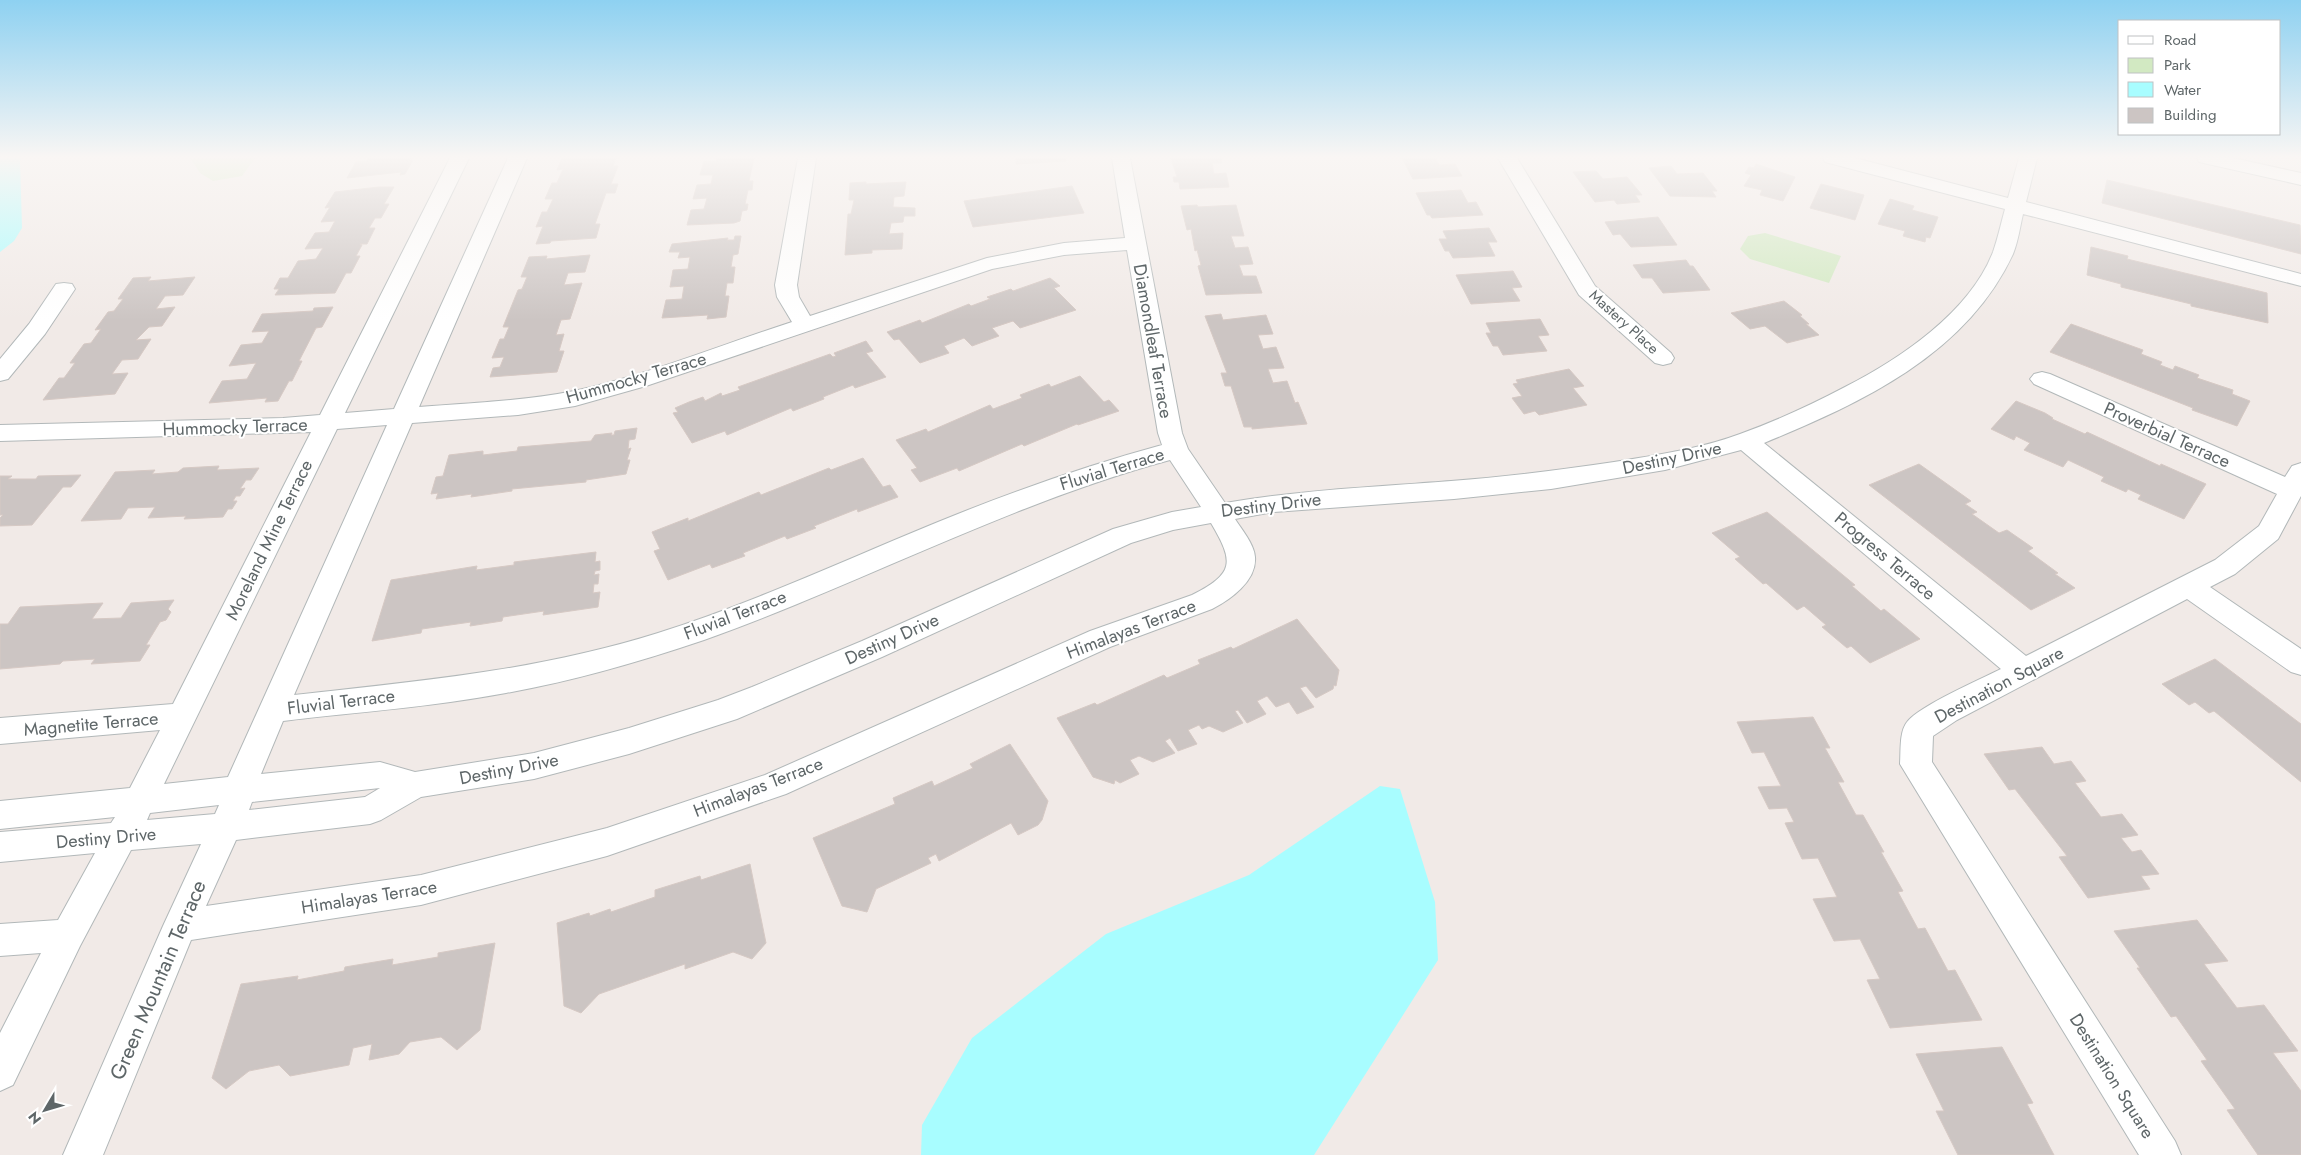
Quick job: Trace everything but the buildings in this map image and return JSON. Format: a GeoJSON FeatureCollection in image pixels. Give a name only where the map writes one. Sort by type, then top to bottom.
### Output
{"type":"FeatureCollection","features":[{"type":"Feature","properties":{"kind":"street","name":"Moreland Mine Terrace"},"geometry":{"type":"LineString","coordinates":[[131,818],[433,212]]}},
{"type":"Feature","properties":{"kind":"street"},"geometry":{"type":"LineString","coordinates":[[234,808],[248,766],[494,212]]}},
{"type":"Feature","properties":{"kind":"street"},"geometry":{"type":"LineString","coordinates":[[798,212],[786,285],[788,297],[805,324]]}},
{"type":"Feature","properties":{"kind":"street","name":"Diamondleaf Terrace"},"geometry":{"type":"LineString","coordinates":[[1131,212],[1166,419],[1176,450],[1218,512]]}},
{"type":"Feature","properties":{"kind":"street","name":"Mastery Place"},"geometry":{"type":"LineString","coordinates":[[1540,212],[1587,290],[1664,358]]}},
{"type":"Feature","properties":{"kind":"street","name":"Destiny Drive"},"geometry":{"type":"LineString","coordinates":[[0,847],[131,818],[234,808],[370,810],[415,785],[534,766],[630,741],[684,724],[803,678],[1122,536],[1172,521],[1274,502],[1454,490],[1551,480],[1666,462],[1746,441],[1817,412],[1872,383],[1936,340],[1958,320],[1994,270],[2003,253],[2014,212]]}},
{"type":"Feature","properties":{"kind":"street"},"geometry":{"type":"LineString","coordinates":[[2039,212],[2301,280]]}},
{"type":"Feature","properties":{"kind":"street","name":"Hummocky Terrace"},"geometry":{"type":"LineString","coordinates":[[0,433],[194,429],[326,423],[518,407],[575,398],[638,381],[973,269],[1013,258],[1064,249],[1136,243]]}},
{"type":"Feature","properties":{"kind":"street"},"geometry":{"type":"LineString","coordinates":[[0,374],[37,329],[64,289]]}},
{"type":"Feature","properties":{"kind":"street","name":"Proverbial Terrace"},"geometry":{"type":"LineString","coordinates":[[2042,379],[2296,482]]}},
{"type":"Feature","properties":{"kind":"street","name":"Progress Terrace"},"geometry":{"type":"LineString","coordinates":[[1746,441],[2024,671]]}},
{"type":"Feature","properties":{"kind":"street","name":"Fluvial Terrace"},"geometry":{"type":"LineString","coordinates":[[274,710],[472,687],[561,670],[620,654],[724,621],[1076,478],[1176,450]]}},
{"type":"Feature","properties":{"kind":"street","name":"Destination Square"},"geometry":{"type":"LineString","coordinates":[[2161,1155],[1916,764],[1918,730],[1946,711],[2225,567],[2269,532],[2296,482]]}},
{"type":"Feature","properties":{"kind":"street","name":"Himalayas Terrace"},"geometry":{"type":"LineString","coordinates":[[180,926],[421,890],[456,882],[607,842],[775,785],[1100,639],[1202,602],[1218,594],[1231,583],[1239,570],[1242,558],[1239,547],[1218,512]]}},
{"type":"Feature","properties":{"kind":"street"},"geometry":{"type":"LineString","coordinates":[[2189,586],[2301,664]]}},
{"type":"Feature","properties":{"kind":"street","name":"Magnetite Terrace"},"geometry":{"type":"LineString","coordinates":[[0,731],[181,716]]}},
{"type":"Feature","properties":{"kind":"street","name":"Green Mountain Terrace"},"geometry":{"type":"LineString","coordinates":[[84,1155],[180,926],[234,808]]}},
{"type":"Feature","properties":{"kind":"street","name":"Destiny Drive"},"geometry":{"type":"LineString","coordinates":[[0,814],[131,818]]}},
{"type":"Feature","properties":{"kind":"street"},"geometry":{"type":"LineString","coordinates":[[0,1072],[68,935],[131,818]]}},
{"type":"Feature","properties":{"kind":"street"},"geometry":{"type":"LineString","coordinates":[[0,940],[68,935]]}},
{"type":"Feature","properties":{"kind":"green space"},"geometry":{"type":"Polygon","coordinates":[[[1765,233],[1841,256],[1829,283],[1750,259],[1740,249],[1748,236],[1765,233]]]}},
{"type":"Feature","properties":{"kind":"water"},"geometry":{"type":"Polygon","coordinates":[[[0,212],[22,212],[22,228],[14,241],[0,252],[0,212]]]}},
{"type":"Feature","properties":{"kind":"water"},"geometry":{"type":"Polygon","coordinates":[[[1380,786],[1400,789],[1435,902],[1438,960],[1314,1155],[921,1155],[922,1125],[972,1038],[1106,934],[1249,875],[1380,786]]]}}]}
